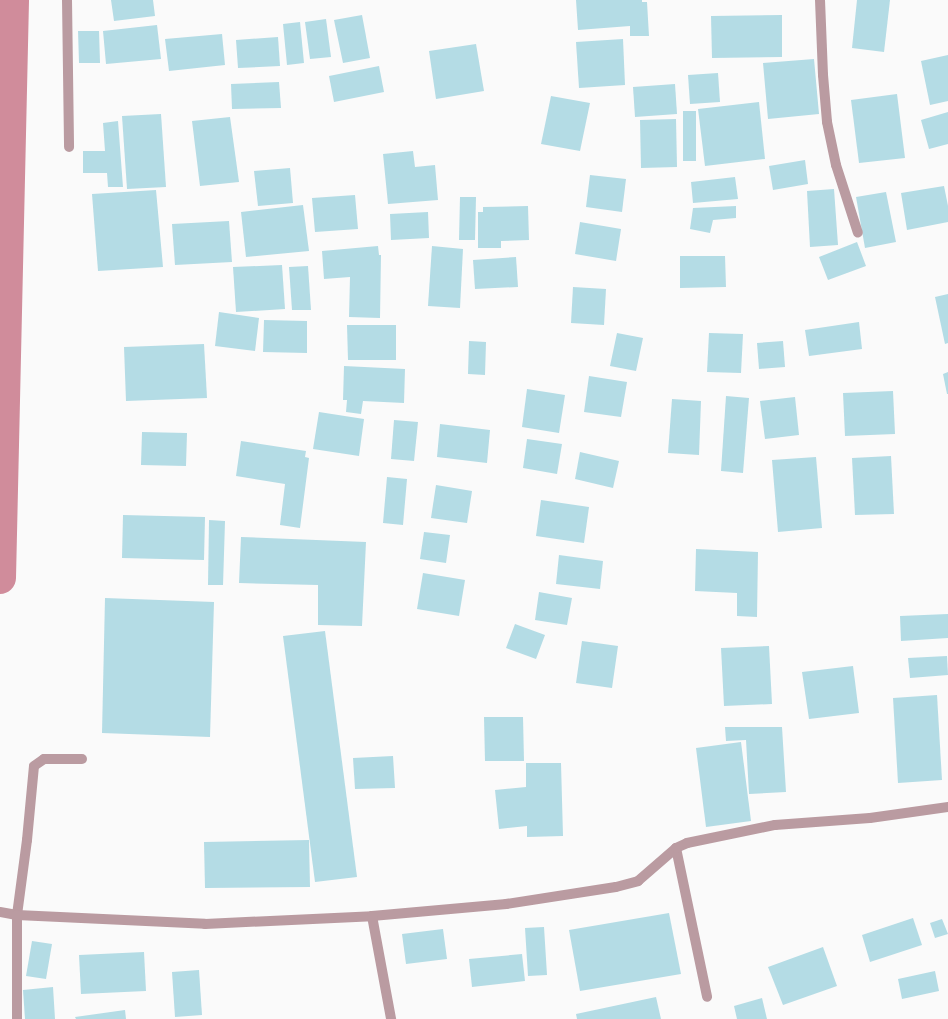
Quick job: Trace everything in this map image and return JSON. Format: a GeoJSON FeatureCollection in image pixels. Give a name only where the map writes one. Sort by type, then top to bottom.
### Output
{"type":"FeatureCollection","features":[{"type":"Feature","properties":{"kind":"street"},"geometry":{"type":"LineString","coordinates":[[67,0],[69,147]]}},
{"type":"Feature","properties":{"kind":"street"},"geometry":{"type":"LineString","coordinates":[[820,0],[823,75],[827,122],[836,165],[858,233]]}},
{"type":"Feature","properties":{"kind":"street"},"geometry":{"type":"LineString","coordinates":[[17,1019],[17,915],[27,840],[34,766],[44,758],[82,759]]}},
{"type":"Feature","properties":{"kind":"street"},"geometry":{"type":"LineString","coordinates":[[1,912],[17,915],[205,924],[372,916],[506,904],[616,887],[638,881],[676,848],[687,843],[775,825],[870,818],[948,807]]}},
{"type":"Feature","properties":{"kind":"street"},"geometry":{"type":"LineString","coordinates":[[676,848],[707,997]]}},
{"type":"Feature","properties":{"kind":"street"},"geometry":{"type":"LineString","coordinates":[[372,916],[391,1019]]}},
{"type":"Feature","properties":{"kind":"building"},"geometry":{"type":"Polygon","coordinates":[[[111,0],[153,0],[155,16],[114,21],[111,0]]]}},
{"type":"Feature","properties":{"kind":"building"},"geometry":{"type":"Polygon","coordinates":[[[576,0],[642,0],[642,2],[647,2],[649,36],[630,36],[630,26],[578,30],[576,0]]]}},
{"type":"Feature","properties":{"kind":"building"},"geometry":{"type":"Polygon","coordinates":[[[857,0],[890,0],[884,52],[852,48],[857,0]]]}},
{"type":"Feature","properties":{"kind":"building"},"geometry":{"type":"Polygon","coordinates":[[[362,15],[370,58],[343,63],[334,20],[362,15]]]}},
{"type":"Feature","properties":{"kind":"building"},"geometry":{"type":"Polygon","coordinates":[[[782,15],[782,57],[712,58],[711,16],[782,15]]]}},
{"type":"Feature","properties":{"kind":"building"},"geometry":{"type":"Polygon","coordinates":[[[326,19],[331,57],[310,59],[305,22],[326,19]]]}},
{"type":"Feature","properties":{"kind":"building"},"geometry":{"type":"Polygon","coordinates":[[[300,22],[304,63],[287,65],[283,24],[300,22]]]}},
{"type":"Feature","properties":{"kind":"building"},"geometry":{"type":"Polygon","coordinates":[[[157,25],[161,59],[106,64],[103,31],[157,25]]]}},
{"type":"Feature","properties":{"kind":"building"},"geometry":{"type":"Polygon","coordinates":[[[78,31],[99,31],[100,63],[79,63],[78,31]]]}},
{"type":"Feature","properties":{"kind":"building"},"geometry":{"type":"Polygon","coordinates":[[[222,34],[225,65],[169,71],[165,39],[222,34]]]}},
{"type":"Feature","properties":{"kind":"building"},"geometry":{"type":"Polygon","coordinates":[[[278,37],[280,66],[238,68],[236,40],[278,37]]]}},
{"type":"Feature","properties":{"kind":"building"},"geometry":{"type":"Polygon","coordinates":[[[623,39],[625,85],[579,88],[576,42],[623,39]]]}},
{"type":"Feature","properties":{"kind":"building"},"geometry":{"type":"Polygon","coordinates":[[[476,44],[484,91],[436,99],[429,51],[476,44]]]}},
{"type":"Feature","properties":{"kind":"building"},"geometry":{"type":"Polygon","coordinates":[[[948,55],[948,101],[930,105],[921,61],[948,55]]]}},
{"type":"Feature","properties":{"kind":"building"},"geometry":{"type":"Polygon","coordinates":[[[814,59],[819,114],[768,119],[763,63],[814,59]]]}},
{"type":"Feature","properties":{"kind":"building"},"geometry":{"type":"Polygon","coordinates":[[[379,66],[384,92],[334,102],[329,76],[379,66]]]}},
{"type":"Feature","properties":{"kind":"building"},"geometry":{"type":"Polygon","coordinates":[[[718,73],[720,102],[690,104],[688,75],[718,73]]]}},
{"type":"Feature","properties":{"kind":"building"},"geometry":{"type":"Polygon","coordinates":[[[279,82],[281,108],[232,109],[231,84],[279,82]]]}},
{"type":"Feature","properties":{"kind":"building"},"geometry":{"type":"Polygon","coordinates":[[[675,84],[677,114],[635,117],[633,87],[675,84]]]}},
{"type":"Feature","properties":{"kind":"building"},"geometry":{"type":"Polygon","coordinates":[[[897,94],[905,158],[859,163],[851,100],[897,94]]]}},
{"type":"Feature","properties":{"kind":"building"},"geometry":{"type":"Polygon","coordinates":[[[551,96],[590,103],[580,151],[541,144],[551,96]]]}},
{"type":"Feature","properties":{"kind":"building"},"geometry":{"type":"Polygon","coordinates":[[[759,102],[765,159],[705,166],[698,109],[759,102]]]}},
{"type":"Feature","properties":{"kind":"building"},"geometry":{"type":"Polygon","coordinates":[[[683,111],[696,111],[696,161],[683,161],[683,111]]]}},
{"type":"Feature","properties":{"kind":"building"},"geometry":{"type":"Polygon","coordinates":[[[948,112],[948,144],[929,149],[921,120],[948,112]]]}},
{"type":"Feature","properties":{"kind":"building"},"geometry":{"type":"Polygon","coordinates":[[[161,114],[166,187],[127,189],[122,116],[161,114]]]}},
{"type":"Feature","properties":{"kind":"building"},"geometry":{"type":"Polygon","coordinates":[[[230,117],[239,182],[200,186],[192,121],[230,117]]]}},
{"type":"Feature","properties":{"kind":"building"},"geometry":{"type":"Polygon","coordinates":[[[676,119],[677,167],[641,168],[640,120],[676,119]]]}},
{"type":"Feature","properties":{"kind":"building"},"geometry":{"type":"Polygon","coordinates":[[[118,121],[123,187],[108,187],[107,173],[83,173],[83,151],[105,151],[103,123],[118,121]]]}},
{"type":"Feature","properties":{"kind":"building"},"geometry":{"type":"Polygon","coordinates":[[[413,151],[415,167],[435,165],[438,200],[388,204],[383,154],[413,151]]]}},
{"type":"Feature","properties":{"kind":"building"},"geometry":{"type":"Polygon","coordinates":[[[805,160],[808,184],[773,190],[769,166],[805,160]]]}},
{"type":"Feature","properties":{"kind":"building"},"geometry":{"type":"Polygon","coordinates":[[[290,168],[293,203],[258,206],[254,171],[290,168]]]}},
{"type":"Feature","properties":{"kind":"building"},"geometry":{"type":"Polygon","coordinates":[[[590,175],[626,179],[622,212],[586,207],[590,175]]]}},
{"type":"Feature","properties":{"kind":"building"},"geometry":{"type":"Polygon","coordinates":[[[735,177],[738,199],[693,203],[691,182],[735,177]]]}},
{"type":"Feature","properties":{"kind":"building"},"geometry":{"type":"Polygon","coordinates":[[[944,186],[948,206],[948,222],[907,230],[901,193],[944,186]]]}},
{"type":"Feature","properties":{"kind":"building"},"geometry":{"type":"Polygon","coordinates":[[[834,189],[838,245],[810,247],[807,191],[834,189]]]}},
{"type":"Feature","properties":{"kind":"building"},"geometry":{"type":"Polygon","coordinates":[[[156,190],[163,267],[98,271],[92,194],[156,190]]]}},
{"type":"Feature","properties":{"kind":"building"},"geometry":{"type":"Polygon","coordinates":[[[886,192],[896,242],[865,248],[856,197],[886,192]]]}},
{"type":"Feature","properties":{"kind":"building"},"geometry":{"type":"Polygon","coordinates":[[[355,195],[358,229],[315,232],[312,198],[355,195]]]}},
{"type":"Feature","properties":{"kind":"building"},"geometry":{"type":"Polygon","coordinates":[[[460,197],[476,197],[475,240],[459,240],[460,197]]]}},
{"type":"Feature","properties":{"kind":"building"},"geometry":{"type":"Polygon","coordinates":[[[303,205],[309,251],[246,257],[241,212],[303,205]]]}},
{"type":"Feature","properties":{"kind":"building"},"geometry":{"type":"Polygon","coordinates":[[[528,206],[529,240],[501,241],[501,248],[478,248],[478,212],[483,212],[483,207],[528,206]]]}},
{"type":"Feature","properties":{"kind":"building"},"geometry":{"type":"Polygon","coordinates":[[[736,206],[736,218],[713,220],[710,233],[690,229],[693,208],[736,206]]]}},
{"type":"Feature","properties":{"kind":"building"},"geometry":{"type":"Polygon","coordinates":[[[428,212],[429,238],[391,240],[390,214],[428,212]]]}},
{"type":"Feature","properties":{"kind":"building"},"geometry":{"type":"Polygon","coordinates":[[[229,221],[232,262],[175,265],[172,224],[229,221]]]}},
{"type":"Feature","properties":{"kind":"building"},"geometry":{"type":"Polygon","coordinates":[[[580,222],[621,229],[616,261],[575,254],[580,222]]]}},
{"type":"Feature","properties":{"kind":"building"},"geometry":{"type":"Polygon","coordinates":[[[857,242],[866,266],[828,280],[819,257],[857,242]]]}},
{"type":"Feature","properties":{"kind":"building"},"geometry":{"type":"Polygon","coordinates":[[[378,246],[379,255],[381,255],[380,318],[349,317],[350,277],[324,279],[322,251],[378,246]]]}},
{"type":"Feature","properties":{"kind":"building"},"geometry":{"type":"Polygon","coordinates":[[[432,246],[463,249],[460,308],[428,306],[432,246]]]}},
{"type":"Feature","properties":{"kind":"building"},"geometry":{"type":"Polygon","coordinates":[[[680,256],[725,256],[726,287],[680,288],[680,256]]]}},
{"type":"Feature","properties":{"kind":"building"},"geometry":{"type":"Polygon","coordinates":[[[516,257],[518,287],[475,289],[473,260],[516,257]]]}},
{"type":"Feature","properties":{"kind":"building"},"geometry":{"type":"Polygon","coordinates":[[[282,265],[285,309],[236,312],[233,267],[282,265]]]}},
{"type":"Feature","properties":{"kind":"building"},"geometry":{"type":"Polygon","coordinates":[[[308,266],[311,310],[292,310],[289,267],[308,266]]]}},
{"type":"Feature","properties":{"kind":"building"},"geometry":{"type":"Polygon","coordinates":[[[573,287],[606,289],[604,325],[571,323],[573,287]]]}},
{"type":"Feature","properties":{"kind":"building"},"geometry":{"type":"Polygon","coordinates":[[[948,294],[948,343],[945,344],[935,297],[948,294]]]}},
{"type":"Feature","properties":{"kind":"building"},"geometry":{"type":"Polygon","coordinates":[[[219,312],[259,318],[255,351],[215,346],[219,312]]]}},
{"type":"Feature","properties":{"kind":"building"},"geometry":{"type":"Polygon","coordinates":[[[264,320],[307,321],[307,353],[263,352],[264,320]]]}},
{"type":"Feature","properties":{"kind":"building"},"geometry":{"type":"Polygon","coordinates":[[[859,322],[862,349],[809,356],[805,330],[859,322]]]}},
{"type":"Feature","properties":{"kind":"building"},"geometry":{"type":"Polygon","coordinates":[[[347,325],[396,325],[396,360],[348,360],[347,325]]]}},
{"type":"Feature","properties":{"kind":"building"},"geometry":{"type":"Polygon","coordinates":[[[617,333],[643,338],[636,371],[610,366],[617,333]]]}},
{"type":"Feature","properties":{"kind":"building"},"geometry":{"type":"Polygon","coordinates":[[[709,333],[743,334],[741,373],[707,372],[709,333]]]}},
{"type":"Feature","properties":{"kind":"building"},"geometry":{"type":"Polygon","coordinates":[[[469,341],[486,342],[485,375],[468,374],[469,341]]]}},
{"type":"Feature","properties":{"kind":"building"},"geometry":{"type":"Polygon","coordinates":[[[783,341],[785,367],[759,369],[757,343],[783,341]]]}},
{"type":"Feature","properties":{"kind":"building"},"geometry":{"type":"Polygon","coordinates":[[[204,344],[207,398],[126,401],[124,347],[204,344]]]}},
{"type":"Feature","properties":{"kind":"building"},"geometry":{"type":"Polygon","coordinates":[[[344,366],[405,369],[404,403],[363,401],[361,414],[346,412],[347,400],[343,400],[344,366]]]}},
{"type":"Feature","properties":{"kind":"building"},"geometry":{"type":"Polygon","coordinates":[[[948,372],[948,394],[947,394],[943,374],[948,372]]]}},
{"type":"Feature","properties":{"kind":"building"},"geometry":{"type":"Polygon","coordinates":[[[589,376],[627,382],[621,417],[584,412],[589,376]]]}},
{"type":"Feature","properties":{"kind":"building"},"geometry":{"type":"Polygon","coordinates":[[[527,389],[565,395],[559,433],[522,427],[527,389]]]}},
{"type":"Feature","properties":{"kind":"building"},"geometry":{"type":"Polygon","coordinates":[[[893,391],[895,434],[845,436],[843,393],[893,391]]]}},
{"type":"Feature","properties":{"kind":"building"},"geometry":{"type":"Polygon","coordinates":[[[726,396],[749,398],[743,473],[721,471],[726,396]]]}},
{"type":"Feature","properties":{"kind":"building"},"geometry":{"type":"Polygon","coordinates":[[[795,397],[799,435],[765,439],[760,401],[795,397]]]}},
{"type":"Feature","properties":{"kind":"building"},"geometry":{"type":"Polygon","coordinates":[[[672,399],[701,401],[699,455],[668,453],[672,399]]]}},
{"type":"Feature","properties":{"kind":"building"},"geometry":{"type":"Polygon","coordinates":[[[319,412],[364,419],[359,456],[313,449],[319,412]]]}},
{"type":"Feature","properties":{"kind":"building"},"geometry":{"type":"Polygon","coordinates":[[[394,420],[418,422],[414,461],[391,459],[394,420]]]}},
{"type":"Feature","properties":{"kind":"building"},"geometry":{"type":"Polygon","coordinates":[[[440,424],[490,430],[487,463],[437,457],[440,424]]]}},
{"type":"Feature","properties":{"kind":"building"},"geometry":{"type":"Polygon","coordinates":[[[142,432],[187,433],[186,466],[141,465],[142,432]]]}},
{"type":"Feature","properties":{"kind":"building"},"geometry":{"type":"Polygon","coordinates":[[[527,439],[562,444],[557,474],[523,468],[527,439]]]}},
{"type":"Feature","properties":{"kind":"building"},"geometry":{"type":"Polygon","coordinates":[[[241,441],[306,451],[305,457],[309,458],[300,528],[280,525],[285,484],[236,476],[241,441]]]}},
{"type":"Feature","properties":{"kind":"building"},"geometry":{"type":"Polygon","coordinates":[[[580,452],[619,461],[613,488],[575,479],[580,452]]]}},
{"type":"Feature","properties":{"kind":"building"},"geometry":{"type":"Polygon","coordinates":[[[891,456],[894,514],[855,515],[852,458],[891,456]]]}},
{"type":"Feature","properties":{"kind":"building"},"geometry":{"type":"Polygon","coordinates":[[[816,457],[822,528],[778,532],[772,460],[816,457]]]}},
{"type":"Feature","properties":{"kind":"building"},"geometry":{"type":"Polygon","coordinates":[[[387,477],[407,479],[403,525],[383,523],[387,477]]]}},
{"type":"Feature","properties":{"kind":"building"},"geometry":{"type":"Polygon","coordinates":[[[436,485],[472,491],[467,523],[431,518],[436,485]]]}},
{"type":"Feature","properties":{"kind":"building"},"geometry":{"type":"Polygon","coordinates":[[[541,500],[589,507],[584,543],[536,536],[541,500]]]}},
{"type":"Feature","properties":{"kind":"building"},"geometry":{"type":"Polygon","coordinates":[[[123,515],[205,517],[204,560],[122,558],[123,515]]]}},
{"type":"Feature","properties":{"kind":"building"},"geometry":{"type":"Polygon","coordinates":[[[209,520],[225,521],[223,585],[208,585],[209,520]]]}},
{"type":"Feature","properties":{"kind":"building"},"geometry":{"type":"Polygon","coordinates":[[[424,532],[450,535],[446,563],[420,559],[424,532]]]}},
{"type":"Feature","properties":{"kind":"building"},"geometry":{"type":"Polygon","coordinates":[[[241,537],[366,542],[362,626],[318,625],[318,585],[239,583],[241,537]]]}},
{"type":"Feature","properties":{"kind":"building"},"geometry":{"type":"Polygon","coordinates":[[[696,549],[758,552],[757,617],[737,616],[737,593],[695,591],[696,549]]]}},
{"type":"Feature","properties":{"kind":"building"},"geometry":{"type":"Polygon","coordinates":[[[559,555],[603,561],[600,589],[556,584],[559,555]]]}},
{"type":"Feature","properties":{"kind":"building"},"geometry":{"type":"Polygon","coordinates":[[[423,573],[465,580],[459,616],[417,609],[423,573]]]}},
{"type":"Feature","properties":{"kind":"building"},"geometry":{"type":"Polygon","coordinates":[[[539,592],[572,598],[567,625],[535,620],[539,592]]]}},
{"type":"Feature","properties":{"kind":"building"},"geometry":{"type":"Polygon","coordinates":[[[105,598],[214,602],[210,737],[102,733],[105,598]]]}},
{"type":"Feature","properties":{"kind":"building"},"geometry":{"type":"Polygon","coordinates":[[[948,614],[948,638],[901,641],[900,616],[948,614]]]}},
{"type":"Feature","properties":{"kind":"building"},"geometry":{"type":"Polygon","coordinates":[[[515,624],[545,635],[536,659],[506,648],[515,624]]]}},
{"type":"Feature","properties":{"kind":"building"},"geometry":{"type":"Polygon","coordinates":[[[325,631],[357,877],[315,882],[283,636],[325,631]]]}},
{"type":"Feature","properties":{"kind":"building"},"geometry":{"type":"Polygon","coordinates":[[[582,641],[618,646],[612,688],[576,683],[582,641]]]}},
{"type":"Feature","properties":{"kind":"building"},"geometry":{"type":"Polygon","coordinates":[[[769,646],[772,704],[724,706],[721,648],[769,646]]]}},
{"type":"Feature","properties":{"kind":"building"},"geometry":{"type":"Polygon","coordinates":[[[947,656],[948,675],[910,678],[908,658],[947,656]]]}},
{"type":"Feature","properties":{"kind":"building"},"geometry":{"type":"Polygon","coordinates":[[[853,666],[859,713],[809,719],[802,672],[853,666]]]}},
{"type":"Feature","properties":{"kind":"building"},"geometry":{"type":"Polygon","coordinates":[[[937,695],[942,780],[898,783],[893,698],[937,695]]]}},
{"type":"Feature","properties":{"kind":"building"},"geometry":{"type":"Polygon","coordinates":[[[484,717],[523,717],[524,761],[485,761],[484,717]]]}},
{"type":"Feature","properties":{"kind":"building"},"geometry":{"type":"Polygon","coordinates":[[[725,727],[782,727],[786,792],[749,794],[746,740],[726,741],[725,727]]]}},
{"type":"Feature","properties":{"kind":"building"},"geometry":{"type":"Polygon","coordinates":[[[741,742],[751,821],[706,827],[696,748],[741,742]]]}},
{"type":"Feature","properties":{"kind":"building"},"geometry":{"type":"Polygon","coordinates":[[[393,756],[395,788],[355,789],[353,758],[393,756]]]}},
{"type":"Feature","properties":{"kind":"building"},"geometry":{"type":"Polygon","coordinates":[[[526,763],[561,763],[563,836],[527,837],[527,826],[499,829],[495,790],[526,787],[526,763]]]}},
{"type":"Feature","properties":{"kind":"building"},"geometry":{"type":"Polygon","coordinates":[[[309,840],[310,887],[205,888],[204,842],[309,840]]]}},
{"type":"Feature","properties":{"kind":"building"},"geometry":{"type":"Polygon","coordinates":[[[669,913],[681,974],[580,991],[569,930],[669,913]]]}},
{"type":"Feature","properties":{"kind":"building"},"geometry":{"type":"Polygon","coordinates":[[[913,918],[922,945],[870,962],[862,935],[913,918]]]}},
{"type":"Feature","properties":{"kind":"building"},"geometry":{"type":"Polygon","coordinates":[[[942,919],[948,934],[935,938],[930,923],[942,919]]]}},
{"type":"Feature","properties":{"kind":"building"},"geometry":{"type":"Polygon","coordinates":[[[544,927],[547,975],[528,976],[525,928],[544,927]]]}},
{"type":"Feature","properties":{"kind":"building"},"geometry":{"type":"Polygon","coordinates":[[[443,929],[447,959],[406,964],[402,934],[443,929]]]}},
{"type":"Feature","properties":{"kind":"building"},"geometry":{"type":"Polygon","coordinates":[[[32,941],[52,944],[46,979],[26,976],[32,941]]]}},
{"type":"Feature","properties":{"kind":"building"},"geometry":{"type":"Polygon","coordinates":[[[823,947],[837,986],[783,1005],[768,967],[823,947]]]}},
{"type":"Feature","properties":{"kind":"building"},"geometry":{"type":"Polygon","coordinates":[[[144,952],[146,991],[81,994],[79,955],[144,952]]]}},
{"type":"Feature","properties":{"kind":"building"},"geometry":{"type":"Polygon","coordinates":[[[522,954],[525,981],[472,987],[469,959],[522,954]]]}},
{"type":"Feature","properties":{"kind":"building"},"geometry":{"type":"Polygon","coordinates":[[[199,970],[202,1015],[175,1017],[172,972],[199,970]]]}},
{"type":"Feature","properties":{"kind":"building"},"geometry":{"type":"Polygon","coordinates":[[[935,971],[939,991],[902,999],[898,979],[935,971]]]}},
{"type":"Feature","properties":{"kind":"building"},"geometry":{"type":"Polygon","coordinates":[[[53,987],[55,1019],[25,1019],[23,990],[53,987]]]}},
{"type":"Feature","properties":{"kind":"building"},"geometry":{"type":"Polygon","coordinates":[[[656,997],[661,1019],[577,1019],[576,1014],[656,997]]]}},
{"type":"Feature","properties":{"kind":"building"},"geometry":{"type":"Polygon","coordinates":[[[762,998],[767,1019],[737,1019],[734,1006],[762,998]]]}},
{"type":"Feature","properties":{"kind":"building"},"geometry":{"type":"Polygon","coordinates":[[[125,1010],[126,1019],[76,1019],[75,1017],[125,1010]]]}},
{"type":"Feature","properties":{"kind":"waterway"},"geometry":{"type":"LineString","coordinates":[[0,578],[13,0]]}}]}
